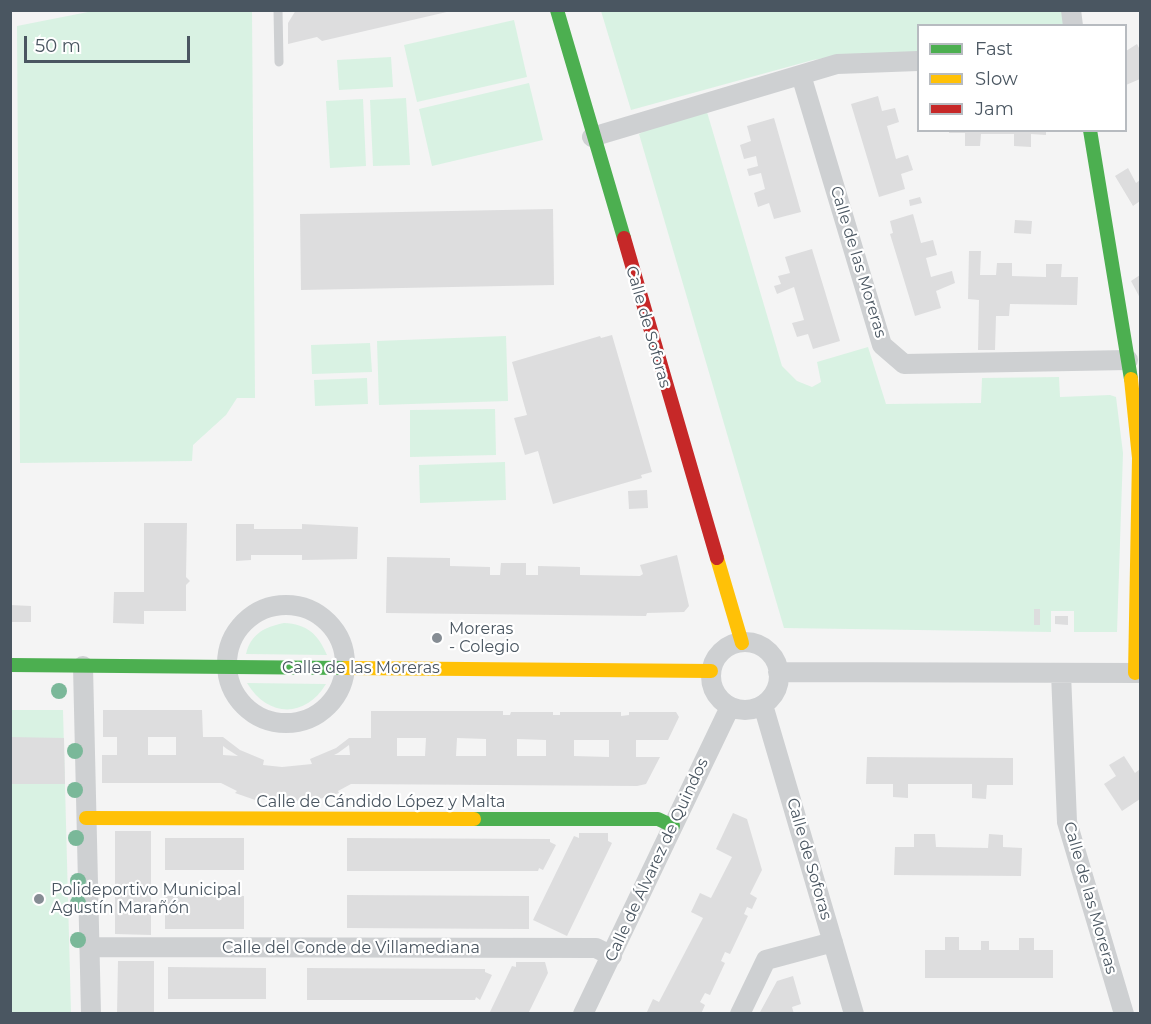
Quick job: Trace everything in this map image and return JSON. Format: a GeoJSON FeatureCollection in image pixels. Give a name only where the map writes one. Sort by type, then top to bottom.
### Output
{"type":"FeatureCollection","features":[{"type":"Feature","properties":{"kind":"street","name":"Calle de Soforas"},"geometry":{"type":"LineString","coordinates":[[557,10],[592,137],[742,643]]}},
{"type":"Feature","properties":{"kind":"street"},"geometry":{"type":"LineString","coordinates":[[592,137],[837,64],[917,61]]}},
{"type":"Feature","properties":{"kind":"street","name":"Calle de las Moreras"},"geometry":{"type":"LineString","coordinates":[[801,75],[882,345],[904,364],[1128,360]]}},
{"type":"Feature","properties":{"kind":"street"},"geometry":{"type":"LineString","coordinates":[[778,672],[1138,673],[1139,458],[1128,360],[1090,132]]}},
{"type":"Feature","properties":{"kind":"street"},"geometry":{"type":"LineString","coordinates":[[286,604],[305,607],[322,616],[336,630],[344,648],[346,668],[342,687],[331,704],[315,716],[296,723],[276,723],[257,717],[241,704],[231,687],[226,668],[228,648],[243,623],[250,616],[267,607],[286,604]]}},
{"type":"Feature","properties":{"kind":"street"},"geometry":{"type":"LineString","coordinates":[[742,643],[762,647],[770,653],[778,672],[776,690],[763,705],[741,710],[730,707],[714,692],[711,671],[722,651],[742,643]]}},
{"type":"Feature","properties":{"kind":"street","name":"Calle de las Moreras"},"geometry":{"type":"LineString","coordinates":[[10,665],[711,671]]}},
{"type":"Feature","properties":{"kind":"street"},"geometry":{"type":"LineString","coordinates":[[83,666],[91,1014]]}},
{"type":"Feature","properties":{"kind":"street","name":"Calle de las Moreras"},"geometry":{"type":"LineString","coordinates":[[1061,673],[1067,822],[1124,1014]]}},
{"type":"Feature","properties":{"kind":"street","name":"Calle de Soforas"},"geometry":{"type":"LineString","coordinates":[[763,705],[854,1014]]}},
{"type":"Feature","properties":{"kind":"street","name":"Calle de Álvarez de Quindos"},"geometry":{"type":"LineString","coordinates":[[583,1014],[730,707]]}},
{"type":"Feature","properties":{"kind":"street","name":"Calle de Cándido López y Malta"},"geometry":{"type":"LineString","coordinates":[[86,818],[658,819],[673,826]]}},
{"type":"Feature","properties":{"kind":"street"},"geometry":{"type":"LineString","coordinates":[[740,1014],[766,960],[833,942]]}},
{"type":"Feature","properties":{"kind":"street","name":"Calle del Conde de Villamediana"},"geometry":{"type":"LineString","coordinates":[[89,947],[596,948],[612,956]]}},
{"type":"Feature","properties":{"kind":"lane"},"geometry":{"type":"LineString","coordinates":[[278,10],[279,62]]}},
{"type":"Feature","properties":{"kind":"green space"},"geometry":{"type":"Polygon","coordinates":[[[1062,10],[1065,24],[917,24],[917,53],[851,54],[813,60],[631,110],[601,11],[1062,10]]]}},
{"type":"Feature","properties":{"kind":"green space"},"geometry":{"type":"Polygon","coordinates":[[[93,11],[252,11],[255,398],[237,398],[226,415],[193,445],[192,461],[20,463],[17,26],[93,11]]]}},
{"type":"Feature","properties":{"kind":"green space"},"geometry":{"type":"Polygon","coordinates":[[[514,20],[527,77],[417,102],[404,45],[514,20]]]}},
{"type":"Feature","properties":{"kind":"green space"},"geometry":{"type":"Polygon","coordinates":[[[391,57],[393,87],[339,90],[337,60],[391,57]]]}},
{"type":"Feature","properties":{"kind":"green space"},"geometry":{"type":"Polygon","coordinates":[[[529,83],[543,140],[432,166],[419,109],[529,83]]]}},
{"type":"Feature","properties":{"kind":"green space"},"geometry":{"type":"Polygon","coordinates":[[[406,98],[410,165],[373,166],[370,100],[406,98]]]}},
{"type":"Feature","properties":{"kind":"green space"},"geometry":{"type":"Polygon","coordinates":[[[363,99],[366,166],[330,168],[326,101],[363,99]]]}},
{"type":"Feature","properties":{"kind":"green space"},"geometry":{"type":"Polygon","coordinates":[[[707,112],[782,366],[797,381],[812,387],[821,382],[817,362],[868,347],[886,404],[981,403],[982,378],[1059,377],[1060,397],[1110,395],[1116,397],[1123,453],[1117,632],[1074,632],[1074,611],[1051,611],[1051,632],[784,628],[639,134],[648,129],[707,112]]]}},
{"type":"Feature","properties":{"kind":"green space"},"geometry":{"type":"Polygon","coordinates":[[[506,336],[508,401],[379,405],[377,341],[506,336]]]}},
{"type":"Feature","properties":{"kind":"green space"},"geometry":{"type":"Polygon","coordinates":[[[370,343],[372,372],[312,374],[311,345],[370,343]]]}},
{"type":"Feature","properties":{"kind":"green space"},"geometry":{"type":"Polygon","coordinates":[[[367,378],[368,404],[315,406],[314,380],[367,378]]]}},
{"type":"Feature","properties":{"kind":"green space"},"geometry":{"type":"Polygon","coordinates":[[[495,409],[496,455],[410,457],[410,410],[495,409]]]}},
{"type":"Feature","properties":{"kind":"green space"},"geometry":{"type":"Polygon","coordinates":[[[505,462],[506,500],[420,503],[419,465],[505,462]]]}},
{"type":"Feature","properties":{"kind":"green space"},"geometry":{"type":"Polygon","coordinates":[[[284,623],[299,625],[311,631],[320,641],[327,655],[246,654],[251,641],[259,632],[284,623]]]}},
{"type":"Feature","properties":{"kind":"green space"},"geometry":{"type":"Polygon","coordinates":[[[247,683],[326,684],[308,703],[297,708],[286,709],[265,702],[247,683]]]}},
{"type":"Feature","properties":{"kind":"green space","name":"Polideportivo Municipal Agustín Marañón"},"geometry":{"type":"Polygon","coordinates":[[[11,710],[63,710],[71,1013],[11,1014],[11,710]]]}},
{"type":"Feature","properties":{"kind":"building"},"geometry":{"type":"Polygon","coordinates":[[[296,10],[451,11],[322,41],[317,37],[288,44],[288,23],[296,10]]]}},
{"type":"Feature","properties":{"kind":"building"},"geometry":{"type":"Polygon","coordinates":[[[1137,44],[1140,50],[1140,79],[1127,85],[1127,50],[1137,44]]]}},
{"type":"Feature","properties":{"kind":"building"},"geometry":{"type":"Polygon","coordinates":[[[878,96],[882,111],[895,108],[899,122],[887,126],[896,159],[908,155],[913,170],[901,174],[905,189],[879,197],[851,104],[878,96]]]}},
{"type":"Feature","properties":{"kind":"building"},"geometry":{"type":"Polygon","coordinates":[[[774,118],[801,212],[774,219],[769,203],[758,207],[754,193],[765,189],[761,173],[749,176],[747,169],[758,166],[756,156],[744,159],[740,145],[751,141],[747,126],[774,118]]]}},
{"type":"Feature","properties":{"kind":"building"},"geometry":{"type":"Polygon","coordinates":[[[1046,132],[1046,135],[1031,134],[1031,147],[1014,146],[1014,134],[981,134],[980,146],[965,146],[965,133],[949,133],[1046,132]]]}},
{"type":"Feature","properties":{"kind":"building"},"geometry":{"type":"Polygon","coordinates":[[[1128,168],[1136,183],[1140,180],[1140,201],[1133,206],[1115,176],[1128,168]]]}},
{"type":"Feature","properties":{"kind":"building"},"geometry":{"type":"Polygon","coordinates":[[[920,197],[922,203],[910,206],[909,200],[920,197]]]}},
{"type":"Feature","properties":{"kind":"building"},"geometry":{"type":"Polygon","coordinates":[[[553,209],[554,285],[301,290],[300,214],[553,209]]]}},
{"type":"Feature","properties":{"kind":"building"},"geometry":{"type":"Polygon","coordinates":[[[913,214],[921,243],[933,240],[937,255],[926,258],[931,277],[952,271],[955,283],[936,291],[941,308],[915,316],[890,234],[893,233],[890,221],[913,214]]]}},
{"type":"Feature","properties":{"kind":"building"},"geometry":{"type":"Polygon","coordinates":[[[1015,220],[1032,221],[1031,234],[1014,233],[1015,220]]]}},
{"type":"Feature","properties":{"kind":"building"},"geometry":{"type":"Polygon","coordinates":[[[812,249],[840,341],[813,349],[808,334],[797,337],[792,323],[804,320],[794,287],[777,294],[774,286],[781,284],[778,276],[790,273],[785,257],[812,249]]]}},
{"type":"Feature","properties":{"kind":"building"},"geometry":{"type":"Polygon","coordinates":[[[969,251],[981,251],[980,275],[996,275],[997,263],[1012,263],[1012,276],[1046,277],[1046,264],[1062,264],[1061,277],[1078,277],[1077,305],[1010,304],[1009,316],[996,316],[995,350],[978,350],[979,300],[968,299],[969,251]]]}},
{"type":"Feature","properties":{"kind":"building"},"geometry":{"type":"Polygon","coordinates":[[[1140,275],[1140,298],[1131,281],[1140,275]]]}},
{"type":"Feature","properties":{"kind":"building"},"geometry":{"type":"Polygon","coordinates":[[[612,335],[652,472],[641,475],[642,478],[553,504],[538,451],[525,455],[514,418],[527,415],[512,362],[600,336],[601,338],[612,335]]]}},
{"type":"Feature","properties":{"kind":"building"},"geometry":{"type":"Polygon","coordinates":[[[647,490],[648,508],[629,509],[628,491],[647,490]]]}},
{"type":"Feature","properties":{"kind":"building"},"geometry":{"type":"Polygon","coordinates":[[[144,523],[187,523],[186,577],[190,581],[186,585],[186,611],[144,611],[144,624],[113,623],[114,592],[144,592],[144,523]]]}},
{"type":"Feature","properties":{"kind":"building"},"geometry":{"type":"Polygon","coordinates":[[[236,524],[254,524],[254,529],[302,529],[302,524],[358,527],[357,559],[302,560],[302,555],[251,555],[251,560],[236,561],[236,524]]]}},
{"type":"Feature","properties":{"kind":"building"},"geometry":{"type":"Polygon","coordinates":[[[677,555],[689,606],[684,612],[647,613],[646,616],[386,613],[387,557],[450,558],[450,566],[490,567],[490,575],[500,575],[501,563],[526,563],[526,575],[538,575],[538,566],[580,567],[580,575],[640,576],[643,574],[640,565],[677,555]]]}},
{"type":"Feature","properties":{"kind":"building"},"geometry":{"type":"Polygon","coordinates":[[[10,605],[31,606],[31,622],[10,622],[10,605]]]}},
{"type":"Feature","properties":{"kind":"building"},"geometry":{"type":"Polygon","coordinates":[[[1034,609],[1040,609],[1040,625],[1034,625],[1034,609]]]}},
{"type":"Feature","properties":{"kind":"building"},"geometry":{"type":"Polygon","coordinates":[[[1055,616],[1068,616],[1068,625],[1055,624],[1055,616]]]}},
{"type":"Feature","properties":{"kind":"building"},"geometry":{"type":"Polygon","coordinates":[[[103,710],[202,710],[203,737],[223,737],[240,750],[264,760],[263,765],[282,767],[312,764],[310,759],[336,748],[349,738],[371,738],[371,711],[503,711],[503,715],[510,715],[511,712],[553,712],[553,715],[560,715],[560,712],[621,712],[621,716],[629,715],[629,712],[676,712],[679,717],[668,740],[636,740],[636,757],[660,757],[646,784],[637,786],[351,784],[338,791],[339,793],[313,801],[313,799],[286,802],[261,799],[261,802],[235,793],[237,791],[221,783],[102,783],[102,755],[117,755],[117,737],[103,737],[103,710]],[[148,737],[148,755],[176,755],[176,737],[148,737]],[[397,738],[397,756],[425,756],[426,738],[397,738]],[[457,738],[456,756],[486,756],[486,739],[457,738]],[[517,739],[517,756],[546,756],[546,740],[517,739]],[[574,740],[574,756],[609,757],[609,740],[574,740]],[[349,745],[338,753],[334,755],[350,755],[349,745]],[[223,746],[223,755],[238,756],[227,749],[223,746]]]}},
{"type":"Feature","properties":{"kind":"building"},"geometry":{"type":"Polygon","coordinates":[[[10,737],[64,738],[65,784],[10,784],[10,737]]]}},
{"type":"Feature","properties":{"kind":"building"},"geometry":{"type":"Polygon","coordinates":[[[1124,756],[1135,773],[1140,769],[1140,799],[1122,811],[1104,784],[1116,776],[1109,765],[1124,756]]]}},
{"type":"Feature","properties":{"kind":"building"},"geometry":{"type":"Polygon","coordinates":[[[867,757],[1013,758],[1013,785],[987,785],[986,799],[972,798],[972,784],[908,784],[908,798],[893,797],[893,784],[866,784],[867,757]]]}},
{"type":"Feature","properties":{"kind":"building"},"geometry":{"type":"Polygon","coordinates":[[[733,813],[747,819],[762,870],[750,894],[757,898],[752,909],[747,907],[744,914],[748,916],[730,954],[725,952],[721,961],[725,963],[710,995],[705,993],[700,1002],[705,1005],[701,1014],[646,1014],[653,999],[659,1002],[703,918],[691,912],[700,893],[711,898],[732,857],[716,849],[733,813]]]}},
{"type":"Feature","properties":{"kind":"building"},"geometry":{"type":"Polygon","coordinates":[[[115,831],[151,831],[151,935],[115,934],[115,831]]]}},
{"type":"Feature","properties":{"kind":"building"},"geometry":{"type":"Polygon","coordinates":[[[579,833],[608,833],[608,841],[612,843],[567,936],[533,920],[574,836],[579,838],[579,833]]]}},
{"type":"Feature","properties":{"kind":"building"},"geometry":{"type":"Polygon","coordinates":[[[914,834],[935,834],[936,847],[988,848],[989,834],[1003,835],[1003,847],[1022,848],[1021,876],[894,875],[895,847],[914,847],[914,834]]]}},
{"type":"Feature","properties":{"kind":"building"},"geometry":{"type":"Polygon","coordinates":[[[165,838],[244,838],[244,870],[165,870],[165,838]]]}},
{"type":"Feature","properties":{"kind":"building"},"geometry":{"type":"Polygon","coordinates":[[[347,838],[550,839],[550,842],[556,845],[543,870],[539,868],[538,871],[347,871],[347,838]]]}},
{"type":"Feature","properties":{"kind":"building"},"geometry":{"type":"Polygon","coordinates":[[[347,895],[529,896],[529,929],[347,928],[347,895]]]}},
{"type":"Feature","properties":{"kind":"building"},"geometry":{"type":"Polygon","coordinates":[[[165,896],[244,896],[244,929],[165,929],[165,896]]]}},
{"type":"Feature","properties":{"kind":"building"},"geometry":{"type":"Polygon","coordinates":[[[945,937],[959,937],[959,950],[981,950],[981,941],[989,941],[989,950],[1019,950],[1019,938],[1034,938],[1034,950],[1053,950],[1053,978],[925,978],[925,950],[945,950],[945,937]]]}},
{"type":"Feature","properties":{"kind":"building"},"geometry":{"type":"Polygon","coordinates":[[[118,961],[154,961],[154,1014],[117,1014],[118,961]]]}},
{"type":"Feature","properties":{"kind":"building"},"geometry":{"type":"Polygon","coordinates":[[[516,962],[545,962],[548,973],[528,1014],[489,1014],[512,966],[516,967],[516,962]]]}},
{"type":"Feature","properties":{"kind":"building"},"geometry":{"type":"Polygon","coordinates":[[[168,967],[266,968],[266,999],[168,999],[168,967]]]}},
{"type":"Feature","properties":{"kind":"building"},"geometry":{"type":"Polygon","coordinates":[[[307,968],[485,969],[485,972],[492,975],[480,1000],[476,997],[475,1000],[307,1000],[307,968]]]}},
{"type":"Feature","properties":{"kind":"building"},"geometry":{"type":"Polygon","coordinates":[[[793,976],[801,1004],[792,1007],[794,1014],[759,1014],[777,981],[793,976]]]}},
{"type":"Feature","properties":{"kind":"traffic: fast"},"geometry":{"type":"LineString","coordinates":[[557,10],[624,238]]}},
{"type":"Feature","properties":{"kind":"traffic: fast"},"geometry":{"type":"LineString","coordinates":[[1090,132],[1131,379]]}},
{"type":"Feature","properties":{"kind":"traffic: fast"},"geometry":{"type":"LineString","coordinates":[[10,665],[345,668]]}},
{"type":"Feature","properties":{"kind":"traffic: fast"},"geometry":{"type":"LineString","coordinates":[[474,819],[658,819],[673,826]]}},
{"type":"Feature","properties":{"kind":"traffic: slow"},"geometry":{"type":"LineString","coordinates":[[1131,379],[1139,458],[1135,673]]}},
{"type":"Feature","properties":{"kind":"traffic: slow"},"geometry":{"type":"LineString","coordinates":[[717,558],[742,643]]}},
{"type":"Feature","properties":{"kind":"traffic: slow"},"geometry":{"type":"LineString","coordinates":[[345,668],[711,671]]}},
{"type":"Feature","properties":{"kind":"traffic: slow"},"geometry":{"type":"LineString","coordinates":[[86,818],[474,819]]}},
{"type":"Feature","properties":{"kind":"traffic: jam"},"geometry":{"type":"LineString","coordinates":[[624,238],[717,558]]}},
{"type":"Feature","properties":{"kind":"place","name":"Moreras - Colegio"},"geometry":{"type":"Point","coordinates":[437,638]}},
{"type":"Feature","properties":{"kind":"place","name":"Polideportivo Municipal Agustín Marañón"},"geometry":{"type":"Point","coordinates":[39,899]}}]}
